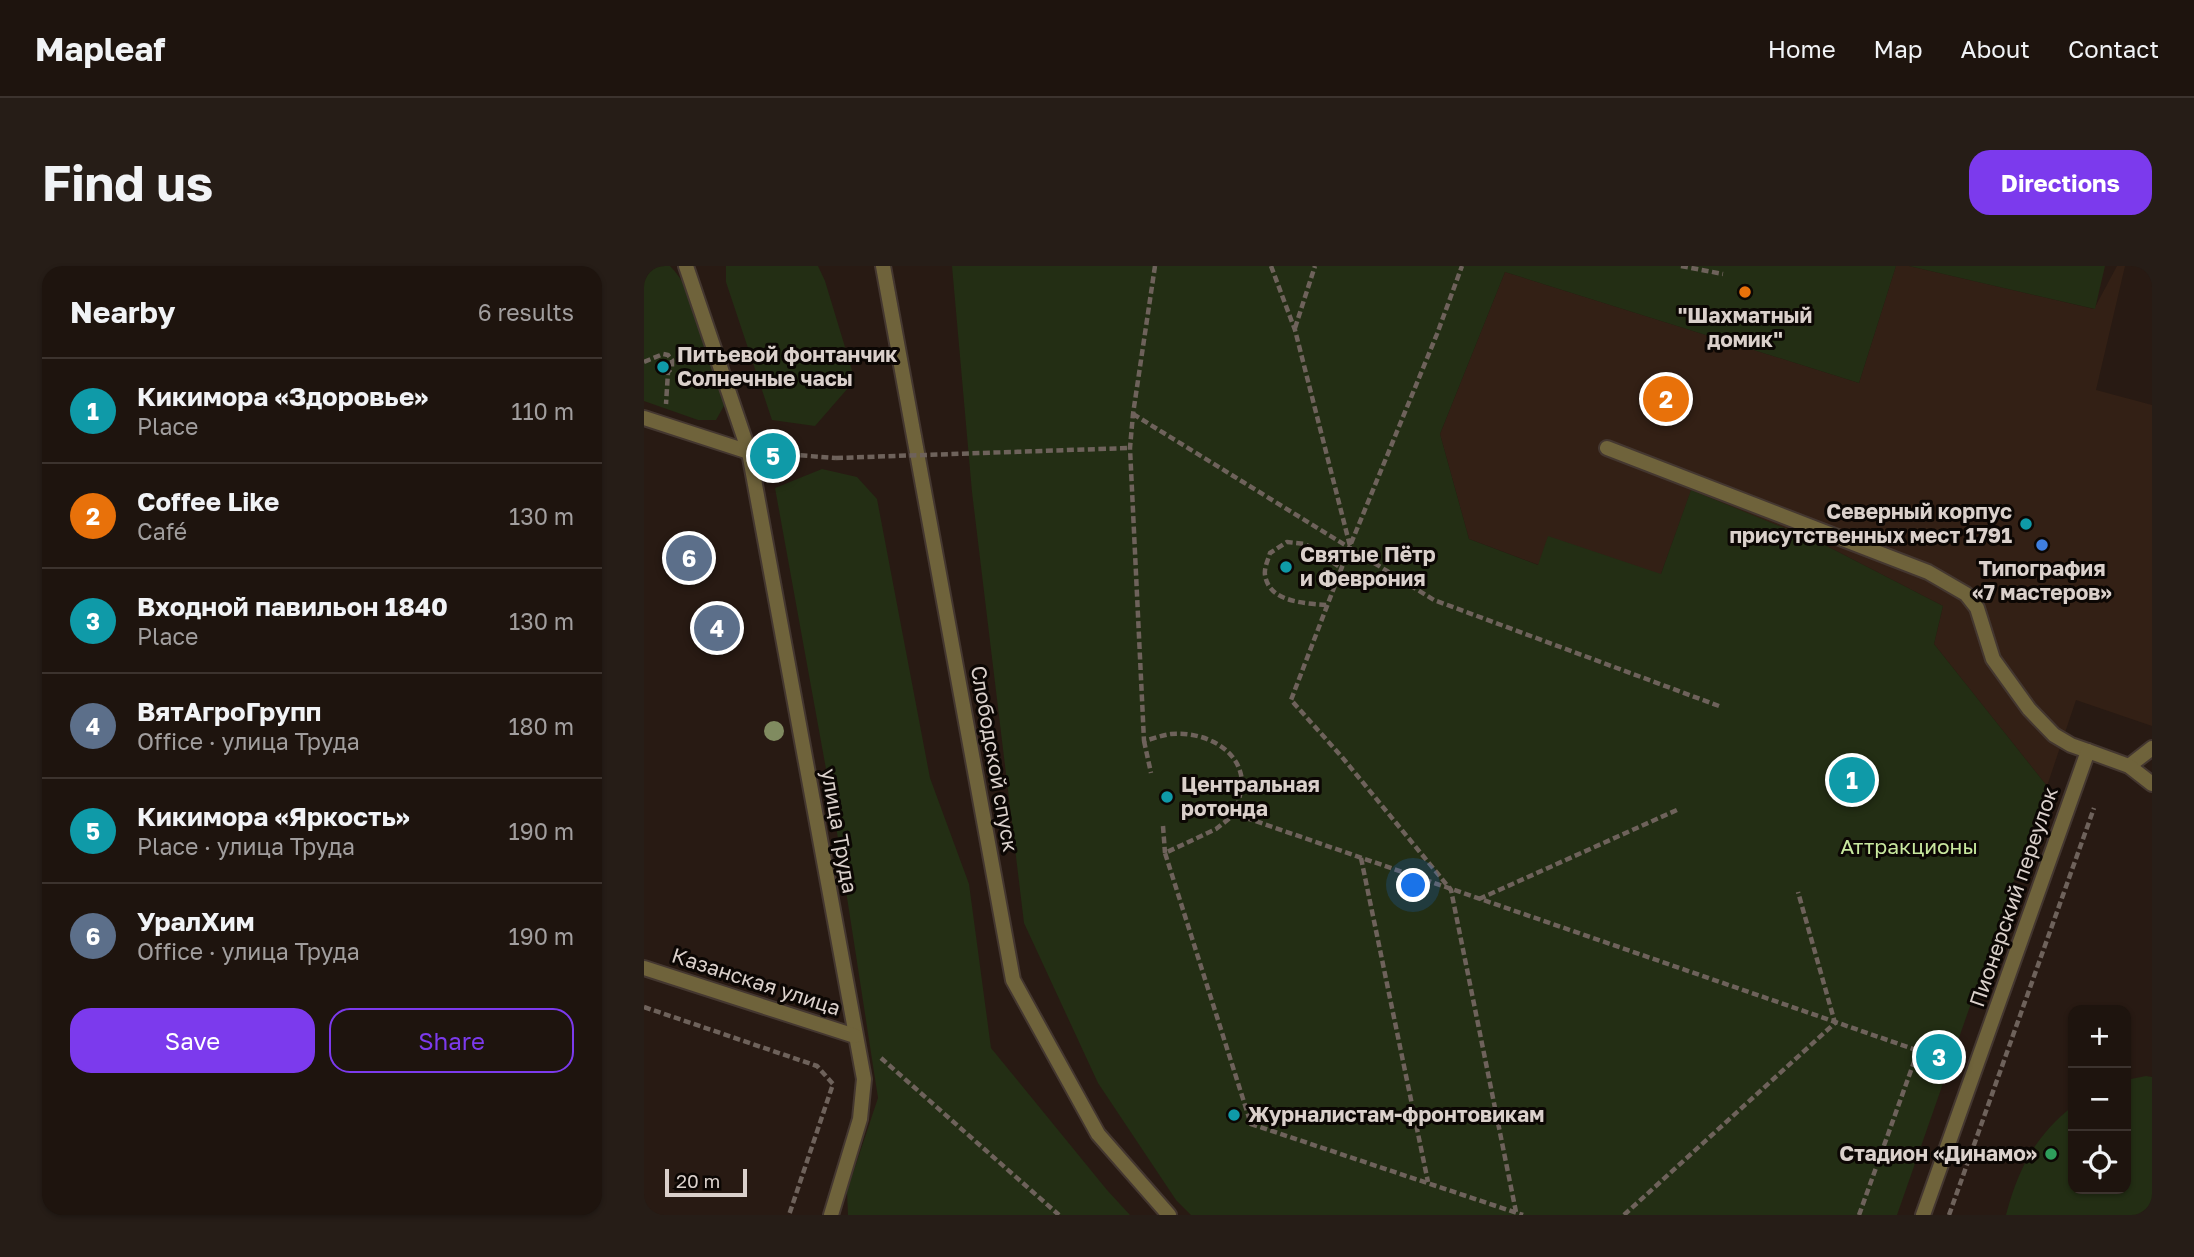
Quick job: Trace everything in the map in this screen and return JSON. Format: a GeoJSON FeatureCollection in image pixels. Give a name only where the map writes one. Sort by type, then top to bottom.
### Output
{"type":"FeatureCollection","features":[{"type":"Feature","properties":{"kind":"street","name":"улица Труда"},"geometry":{"type":"LineString","coordinates":[[686,266],[749,452],[864,1079],[860,1119],[831,1215]]}},
{"type":"Feature","properties":{"kind":"street","name":"Слободской спуск"},"geometry":{"type":"LineString","coordinates":[[883,266],[1013,980],[1098,1134],[1170,1215]]}},
{"type":"Feature","properties":{"kind":"street"},"geometry":{"type":"LineString","coordinates":[[644,418],[749,452]]}},
{"type":"Feature","properties":{"kind":"street"},"geometry":{"type":"LineString","coordinates":[[1607,449],[1928,572],[1966,594],[1977,608],[1993,659],[2029,709],[2054,734],[2071,745],[2129,766],[2152,784]]}},
{"type":"Feature","properties":{"kind":"street"},"geometry":{"type":"LineString","coordinates":[[2129,766],[2152,748]]}},
{"type":"Feature","properties":{"kind":"street","name":"Пионерский переулок"},"geometry":{"type":"LineString","coordinates":[[1923,1215],[2088,751]]}},
{"type":"Feature","properties":{"kind":"street","name":"Казанская улица"},"geometry":{"type":"LineString","coordinates":[[644,968],[855,1036]]}},
{"type":"Feature","properties":{"kind":"path"},"geometry":{"type":"LineString","coordinates":[[1151,773],[1144,741],[1130,448],[1155,266]]}},
{"type":"Feature","properties":{"kind":"path"},"geometry":{"type":"LineString","coordinates":[[1272,266],[1295,330],[1350,546]]}},
{"type":"Feature","properties":{"kind":"path"},"geometry":{"type":"LineString","coordinates":[[1295,330],[1315,266]]}},
{"type":"Feature","properties":{"kind":"path"},"geometry":{"type":"LineString","coordinates":[[1462,266],[1437,334],[1326,605],[1291,700],[1342,757],[1451,890],[1516,1213]]}},
{"type":"Feature","properties":{"kind":"path"},"geometry":{"type":"LineString","coordinates":[[1681,266],[1723,274]]}},
{"type":"Feature","properties":{"kind":"path"},"geometry":{"type":"LineString","coordinates":[[644,362],[663,354],[672,359],[668,372],[665,415]]}},
{"type":"Feature","properties":{"kind":"path"},"geometry":{"type":"LineString","coordinates":[[1133,414],[1434,600],[1718,706]]}},
{"type":"Feature","properties":{"kind":"path"},"geometry":{"type":"LineString","coordinates":[[749,452],[836,458],[1130,448]]}},
{"type":"Feature","properties":{"kind":"path"},"geometry":{"type":"LineString","coordinates":[[1326,605],[1284,598],[1271,590],[1264,573],[1270,553],[1287,542],[1305,544],[1341,568]]}},
{"type":"Feature","properties":{"kind":"path"},"geometry":{"type":"LineString","coordinates":[[1144,741],[1171,734],[1200,736],[1221,746],[1236,761],[1242,782],[1235,814],[1216,829],[1165,853]]}},
{"type":"Feature","properties":{"kind":"path"},"geometry":{"type":"LineString","coordinates":[[1195,805],[1235,814],[1925,1053]]}},
{"type":"Feature","properties":{"kind":"path"},"geometry":{"type":"LineString","coordinates":[[1949,1215],[2094,808]]}},
{"type":"Feature","properties":{"kind":"path"},"geometry":{"type":"LineString","coordinates":[[1478,900],[1679,809]]}},
{"type":"Feature","properties":{"kind":"path"},"geometry":{"type":"LineString","coordinates":[[1163,826],[1165,853],[1251,1124],[1523,1215]]}},
{"type":"Feature","properties":{"kind":"path"},"geometry":{"type":"LineString","coordinates":[[1360,857],[1428,1183]]}},
{"type":"Feature","properties":{"kind":"path"},"geometry":{"type":"LineString","coordinates":[[1798,892],[1835,1023]]}},
{"type":"Feature","properties":{"kind":"path"},"geometry":{"type":"LineString","coordinates":[[644,1007],[817,1066],[833,1084],[789,1215]]}},
{"type":"Feature","properties":{"kind":"path"},"geometry":{"type":"LineString","coordinates":[[1624,1215],[1835,1023]]}},
{"type":"Feature","properties":{"kind":"path"},"geometry":{"type":"LineString","coordinates":[[855,1036],[1059,1215]]}},
{"type":"Feature","properties":{"kind":"path"},"geometry":{"type":"LineString","coordinates":[[1859,1215],[1918,1051]]}},
{"type":"Feature","properties":{"kind":"shaded area"},"geometry":{"type":"Polygon","coordinates":[[[1896,266],[1909,266],[2094,309],[2117,266],[2125,266],[2096,390],[2152,405],[2152,726],[2076,700],[2047,786],[1934,644],[1943,606],[1819,542],[1691,491],[1661,574],[1711,590],[1539,565],[1469,539],[1440,434],[1505,272],[1859,383],[1896,266]]]}},
{"type":"Feature","properties":{"kind":"green space"},"geometry":{"type":"Polygon","coordinates":[[[655,266],[670,266],[680,278],[705,331],[725,404],[716,420],[698,420],[644,401],[644,271],[655,266]]]}},
{"type":"Feature","properties":{"kind":"green space"},"geometry":{"type":"Polygon","coordinates":[[[726,266],[818,266],[855,380],[815,426],[772,420],[726,282],[726,266]]]}},
{"type":"Feature","properties":{"kind":"green space","name":"Аттракционы"},"geometry":{"type":"Polygon","coordinates":[[[952,266],[1896,266],[1859,383],[1505,272],[1440,434],[1469,539],[1538,565],[1548,536],[1661,574],[1691,490],[1819,542],[1943,606],[1934,644],[2047,786],[1897,1215],[1191,1215],[1176,1200],[1098,1083],[1024,923],[972,492],[952,266]]]}},
{"type":"Feature","properties":{"kind":"green space"},"geometry":{"type":"Polygon","coordinates":[[[1909,266],[2105,266],[2095,309],[1909,266]]]}},
{"type":"Feature","properties":{"kind":"green space"},"geometry":{"type":"Polygon","coordinates":[[[822,469],[857,477],[877,499],[930,778],[969,884],[991,1048],[1130,1215],[848,1215],[847,1191],[878,1098],[834,813],[775,488],[822,469]]]}},
{"type":"Feature","properties":{"kind":"green space","name":"Стадион «Динамо»"},"geometry":{"type":"Polygon","coordinates":[[[2152,1077],[2152,1215],[2006,1215],[2016,1183],[2030,1154],[2048,1129],[2068,1110],[2068,1194],[2131,1194],[2131,1079],[2152,1077]]]}},
{"type":"Feature","properties":{"kind":"place","name":"\"Шахматный домик\""},"geometry":{"type":"Point","coordinates":[1745,292]}},
{"type":"Feature","properties":{"kind":"place","name":"Питьевой фонтанчик Солнечные часы"},"geometry":{"type":"Point","coordinates":[663,367]}},
{"type":"Feature","properties":{"kind":"place","name":"Coffee Like"},"geometry":{"type":"Point","coordinates":[1666,399]}},
{"type":"Feature","properties":{"kind":"place","name":"Кикимора «Яркость»"},"geometry":{"type":"Point","coordinates":[773,456]}},
{"type":"Feature","properties":{"kind":"place","name":"Северный корпус присутственных мест 1791"},"geometry":{"type":"Point","coordinates":[2026,524]}},
{"type":"Feature","properties":{"kind":"place","name":"Типография «7 мастеров»"},"geometry":{"type":"Point","coordinates":[2042,545]}},
{"type":"Feature","properties":{"kind":"place","name":"УралХим"},"geometry":{"type":"Point","coordinates":[689,558]}},
{"type":"Feature","properties":{"kind":"place","name":"Святые Пётр и Феврония"},"geometry":{"type":"Point","coordinates":[1286,567]}},
{"type":"Feature","properties":{"kind":"place","name":"ВятАгроГрупп"},"geometry":{"type":"Point","coordinates":[717,628]}},
{"type":"Feature","properties":{"kind":"place","name":"Кикимора «Здоровье»"},"geometry":{"type":"Point","coordinates":[1852,780]}},
{"type":"Feature","properties":{"kind":"place","name":"Центральная ротонда"},"geometry":{"type":"Point","coordinates":[1167,797]}},
{"type":"Feature","properties":{"kind":"place","name":"Входной павильон 1840"},"geometry":{"type":"Point","coordinates":[1939,1057]}},
{"type":"Feature","properties":{"kind":"place","name":"Журналистам-фронтовикам"},"geometry":{"type":"Point","coordinates":[1234,1115]}},
{"type":"Feature","properties":{"kind":"place","name":"Стадион «Динамо»"},"geometry":{"type":"Point","coordinates":[2051,1154]}}]}
